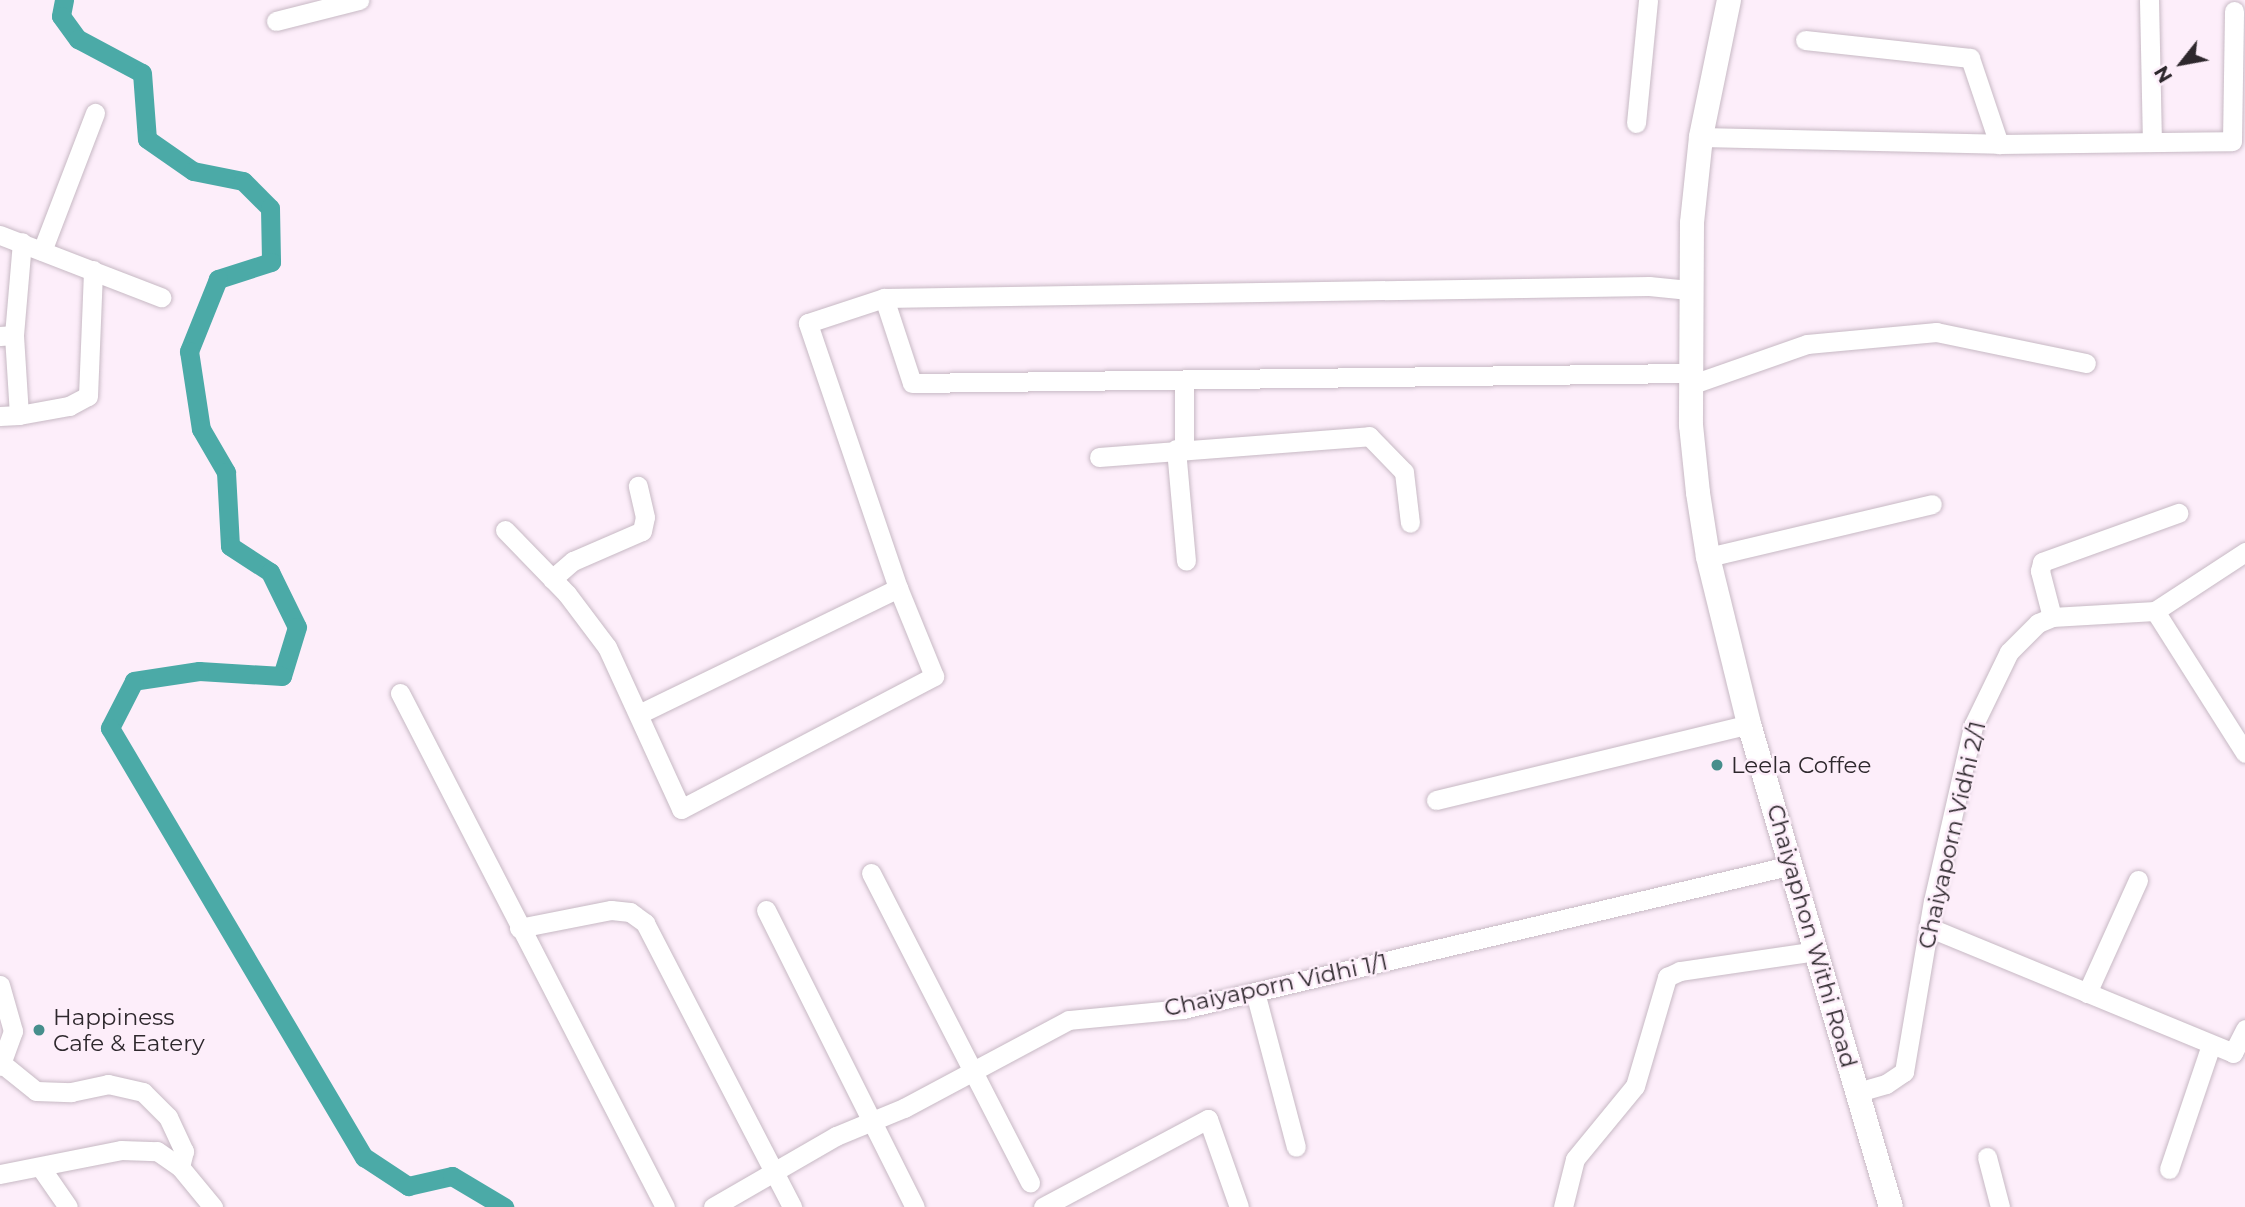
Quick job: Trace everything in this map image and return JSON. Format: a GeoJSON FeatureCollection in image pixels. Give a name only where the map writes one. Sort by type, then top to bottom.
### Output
{"type":"FeatureCollection","features":[{"type":"Feature","properties":{"kind":"main road","name":"Chaiyaphon Withi Road"},"geometry":{"type":"LineString","coordinates":[[1729,0],[1701,137],[1689,290],[1690,379],[1708,557],[1749,724],[1891,1207]]}},
{"type":"Feature","properties":{"kind":"street"},"geometry":{"type":"LineString","coordinates":[[276,21],[359,0]]}},
{"type":"Feature","properties":{"kind":"street"},"geometry":{"type":"LineString","coordinates":[[1636,123],[1648,0]]}},
{"type":"Feature","properties":{"kind":"street"},"geometry":{"type":"LineString","coordinates":[[2149,0],[2152,142]]}},
{"type":"Feature","properties":{"kind":"street"},"geometry":{"type":"LineString","coordinates":[[1701,137],[1999,144],[2232,141],[2234,11]]}},
{"type":"Feature","properties":{"kind":"street"},"geometry":{"type":"LineString","coordinates":[[1805,40],[1970,58],[1999,144]]}},
{"type":"Feature","properties":{"kind":"street"},"geometry":{"type":"LineString","coordinates":[[42,251],[95,113]]}},
{"type":"Feature","properties":{"kind":"street"},"geometry":{"type":"LineString","coordinates":[[0,235],[161,297]]}},
{"type":"Feature","properties":{"kind":"street"},"geometry":{"type":"LineString","coordinates":[[22,242],[7,335],[9,415],[69,406],[88,396],[93,270]]}},
{"type":"Feature","properties":{"kind":"street"},"geometry":{"type":"LineString","coordinates":[[505,530],[552,579],[607,647],[681,809],[934,676],[898,588],[808,323],[884,298],[1649,286],[1689,290]]}},
{"type":"Feature","properties":{"kind":"street"},"geometry":{"type":"LineString","coordinates":[[884,298],[912,383],[1690,379],[1807,344],[1936,331],[2086,363]]}},
{"type":"Feature","properties":{"kind":"street"},"geometry":{"type":"LineString","coordinates":[[1184,380],[1180,448],[1186,561]]}},
{"type":"Feature","properties":{"kind":"street"},"geometry":{"type":"LineString","coordinates":[[1099,457],[1180,448],[1369,436],[1404,472],[1410,523]]}},
{"type":"Feature","properties":{"kind":"street"},"geometry":{"type":"LineString","coordinates":[[552,579],[573,561],[642,531],[645,517],[638,485]]}},
{"type":"Feature","properties":{"kind":"street"},"geometry":{"type":"LineString","coordinates":[[1708,557],[1932,504]]}},
{"type":"Feature","properties":{"kind":"street"},"geometry":{"type":"LineString","coordinates":[[2178,513],[2042,562],[2040,571],[2052,617],[2155,611],[2245,552]]}},
{"type":"Feature","properties":{"kind":"street"},"geometry":{"type":"LineString","coordinates":[[639,714],[898,588]]}},
{"type":"Feature","properties":{"kind":"street"},"geometry":{"type":"LineString","coordinates":[[2155,611],[2245,752]]}},
{"type":"Feature","properties":{"kind":"street","name":"Chaiyaporn Vidhi 2/1"},"geometry":{"type":"LineString","coordinates":[[1858,1092],[1885,1084],[1904,1072],[1928,927],[1973,726],[2009,652],[2038,623],[2052,617]]}},
{"type":"Feature","properties":{"kind":"street"},"geometry":{"type":"LineString","coordinates":[[400,693],[665,1207]]}},
{"type":"Feature","properties":{"kind":"street"},"geometry":{"type":"LineString","coordinates":[[1436,800],[1749,724]]}},
{"type":"Feature","properties":{"kind":"street","name":"Chaiyaporn Vidhi 1/1"},"geometry":{"type":"LineString","coordinates":[[713,1207],[774,1171],[971,1073],[1069,1020],[1183,1009],[1792,865]]}},
{"type":"Feature","properties":{"kind":"street"},"geometry":{"type":"LineString","coordinates":[[870,873],[971,1073],[1030,1182]]}},
{"type":"Feature","properties":{"kind":"street"},"geometry":{"type":"LineString","coordinates":[[2087,993],[2138,880]]}},
{"type":"Feature","properties":{"kind":"street"},"geometry":{"type":"LineString","coordinates":[[519,928],[611,910],[630,912],[645,923],[792,1207]]}},
{"type":"Feature","properties":{"kind":"street"},"geometry":{"type":"LineString","coordinates":[[766,910],[870,1122],[915,1207]]}},
{"type":"Feature","properties":{"kind":"street"},"geometry":{"type":"LineString","coordinates":[[1928,927],[2232,1053],[2245,1029]]}},
{"type":"Feature","properties":{"kind":"street"},"geometry":{"type":"LineString","coordinates":[[1563,1207],[1575,1159],[1635,1086],[1667,977],[1681,971],[1817,951]]}},
{"type":"Feature","properties":{"kind":"street"},"geometry":{"type":"LineString","coordinates":[[0,985],[13,1031],[1,1064],[36,1091],[71,1092],[108,1084],[143,1092],[168,1117],[184,1151],[180,1167]]}},
{"type":"Feature","properties":{"kind":"street"},"geometry":{"type":"LineString","coordinates":[[1255,992],[1296,1147]]}},
{"type":"Feature","properties":{"kind":"street"},"geometry":{"type":"LineString","coordinates":[[2169,1169],[2211,1045]]}},
{"type":"Feature","properties":{"kind":"street"},"geometry":{"type":"LineString","coordinates":[[1043,1207],[1208,1119],[1239,1207]]}},
{"type":"Feature","properties":{"kind":"street"},"geometry":{"type":"LineString","coordinates":[[0,1174],[121,1150],[157,1151],[180,1167],[213,1207]]}},
{"type":"Feature","properties":{"kind":"street"},"geometry":{"type":"LineString","coordinates":[[1987,1157],[2000,1207]]}},
{"type":"Feature","properties":{"kind":"street"},"geometry":{"type":"LineString","coordinates":[[41,1168],[68,1207]]}},
{"type":"Feature","properties":{"kind":"waterway"},"geometry":{"type":"LineString","coordinates":[[64,0],[61,16],[78,39],[142,73],[147,139],[193,171],[243,181],[270,208],[271,262],[218,279],[189,351],[201,429],[226,472],[230,546],[270,572],[297,627],[282,676],[199,671],[134,681],[110,728],[364,1157],[408,1186],[452,1176],[504,1207]]}},
{"type":"Feature","properties":{"kind":"place","name":"Leela Coffee"},"geometry":{"type":"Point","coordinates":[1717,765]}},
{"type":"Feature","properties":{"kind":"place","name":"Happiness Cafe & Eatery"},"geometry":{"type":"Point","coordinates":[39,1030]}}]}
